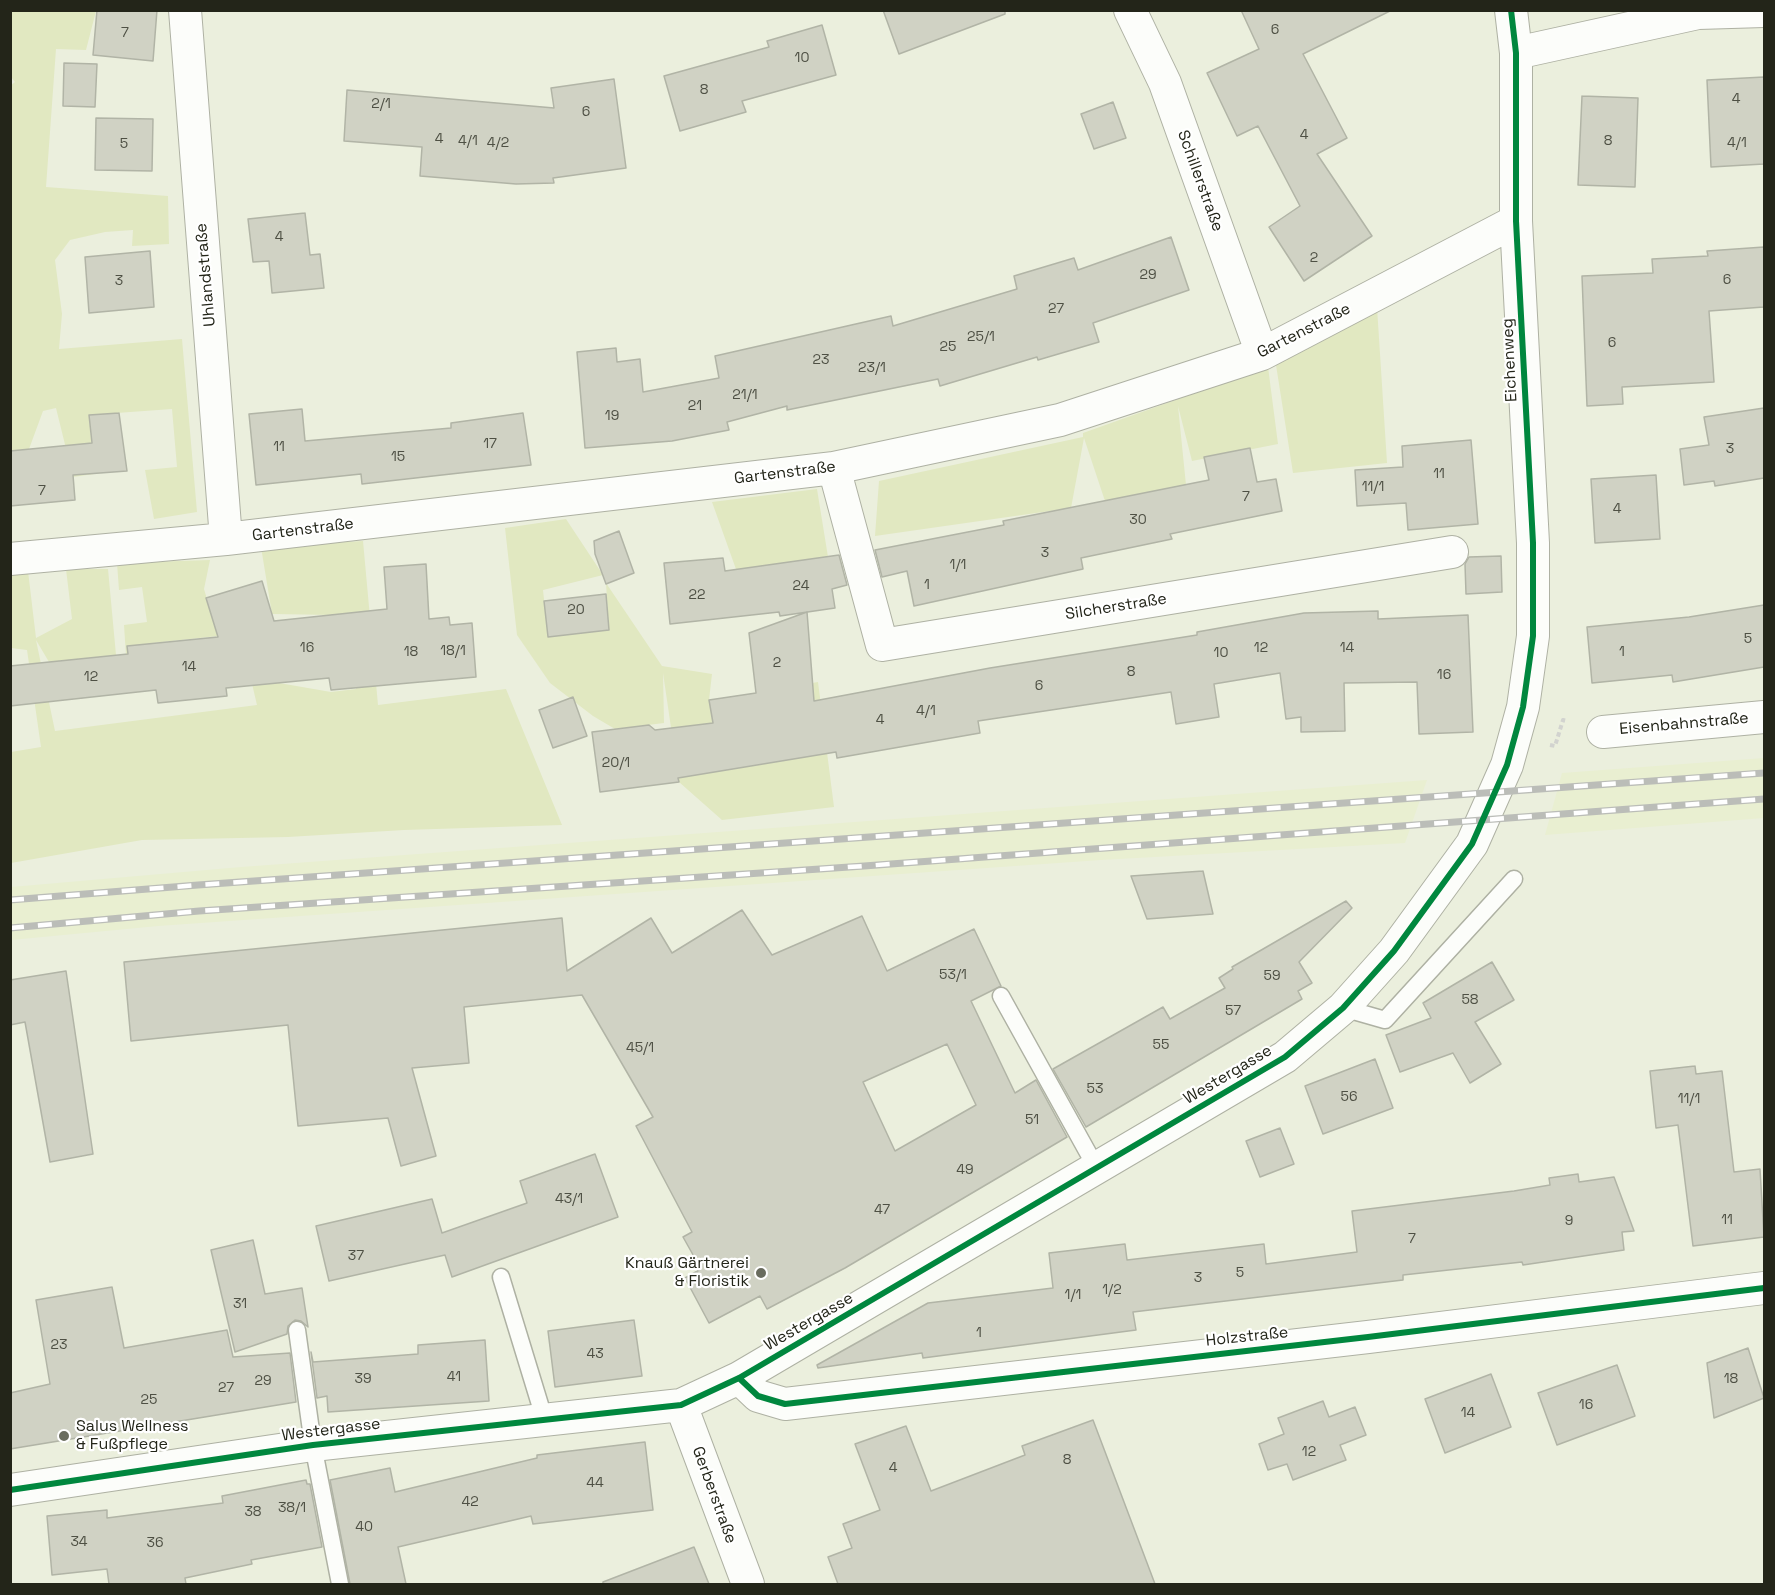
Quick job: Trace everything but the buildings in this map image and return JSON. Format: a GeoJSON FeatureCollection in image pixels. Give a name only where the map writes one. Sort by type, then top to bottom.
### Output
{"type":"FeatureCollection","features":[{"type":"Feature","properties":{"kind":"street","name":"Uhlandstraße"},"geometry":{"type":"LineString","coordinates":[[185,10],[226,539]]}},
{"type":"Feature","properties":{"kind":"street","name":"Schillerstraße"},"geometry":{"type":"LineString","coordinates":[[1130,10],[1165,83],[1262,354]]}},
{"type":"Feature","properties":{"kind":"street","name":"Eichenweg"},"geometry":{"type":"LineString","coordinates":[[1472,844],[1507,765],[1523,706],[1533,636],[1533,543],[1516,220],[1516,53],[1511,10]]}},
{"type":"Feature","properties":{"kind":"street"},"geometry":{"type":"LineString","coordinates":[[1516,53],[1698,13],[1764,11]]}},
{"type":"Feature","properties":{"kind":"street","name":"Gartenstraße"},"geometry":{"type":"LineString","coordinates":[[10,560],[226,539],[834,468],[1060,420],[1262,354],[1516,220]]}},
{"type":"Feature","properties":{"kind":"street","name":"Silcherstraße"},"geometry":{"type":"LineString","coordinates":[[834,468],[882,645],[1452,552]]}},
{"type":"Feature","properties":{"kind":"street","name":"Eisenbahnstraße"},"geometry":{"type":"LineString","coordinates":[[1603,732],[1764,717]]}},
{"type":"Feature","properties":{"kind":"street","name":"Westergasse"},"geometry":{"type":"LineString","coordinates":[[10,1490],[313,1445],[681,1405],[739,1378],[1285,1058],[1343,1008],[1394,951],[1472,844]]}},
{"type":"Feature","properties":{"kind":"street","name":"Holzstraße"},"geometry":{"type":"LineString","coordinates":[[739,1378],[758,1396],[785,1404],[1368,1337],[1764,1288]]}},
{"type":"Feature","properties":{"kind":"street","name":"Gerberstraße"},"geometry":{"type":"LineString","coordinates":[[681,1405],[748,1584]]}},
{"type":"Feature","properties":{"kind":"lane"},"geometry":{"type":"LineString","coordinates":[[1343,1008],[1385,1020],[1514,879]]}},
{"type":"Feature","properties":{"kind":"lane"},"geometry":{"type":"LineString","coordinates":[[1001,996],[1097,1169]]}},
{"type":"Feature","properties":{"kind":"lane"},"geometry":{"type":"LineString","coordinates":[[501,1277],[545,1420]]}},
{"type":"Feature","properties":{"kind":"lane"},"geometry":{"type":"LineString","coordinates":[[297,1330],[313,1445],[340,1584]]}},
{"type":"Feature","properties":{"kind":"shaded area"},"geometry":{"type":"Polygon","coordinates":[[[11,11],[96,11],[86,50],[56,49],[46,187],[168,196],[169,244],[132,246],[133,230],[105,232],[70,240],[55,260],[62,314],[59,349],[182,339],[197,512],[154,519],[145,470],[177,467],[172,409],[89,415],[94,474],[73,477],[56,408],[43,411],[29,449],[11,452],[10,86],[15,82],[11,77],[11,11]]]}},
{"type":"Feature","properties":{"kind":"shaded area"},"geometry":{"type":"Polygon","coordinates":[[[1377,307],[1387,463],[1293,473],[1276,365],[1377,307]]]}},
{"type":"Feature","properties":{"kind":"shaded area"},"geometry":{"type":"Polygon","coordinates":[[[1268,367],[1278,444],[1192,461],[1178,406],[1186,485],[1105,501],[1084,438],[1071,508],[875,536],[879,481],[1083,437],[1083,433],[1268,367]]]}},
{"type":"Feature","properties":{"kind":"shaded area"},"geometry":{"type":"Polygon","coordinates":[[[817,489],[828,557],[767,565],[773,607],[747,600],[712,502],[817,489]]]}},
{"type":"Feature","properties":{"kind":"shaded area"},"geometry":{"type":"Polygon","coordinates":[[[566,519],[603,575],[543,590],[548,637],[609,630],[606,583],[662,666],[712,674],[709,700],[721,771],[789,760],[778,689],[818,682],[834,807],[722,820],[679,782],[663,673],[664,723],[615,729],[593,716],[550,683],[517,635],[505,528],[566,519]]]}},
{"type":"Feature","properties":{"kind":"shaded area"},"geometry":{"type":"Polygon","coordinates":[[[363,541],[378,705],[506,689],[562,825],[404,830],[288,837],[142,840],[11,863],[11,752],[41,747],[27,650],[11,648],[11,571],[28,571],[36,638],[72,619],[66,569],[108,569],[116,655],[49,662],[36,640],[55,731],[257,705],[241,637],[279,683],[331,692],[356,689],[354,663],[333,615],[272,614],[261,547],[363,541]]]}},
{"type":"Feature","properties":{"kind":"shaded area"},"geometry":{"type":"Polygon","coordinates":[[[210,560],[204,589],[218,636],[152,643],[156,691],[128,686],[124,625],[147,622],[142,587],[119,590],[117,563],[210,560]]]}},
{"type":"Feature","properties":{"kind":"shaded area"},"geometry":{"type":"Polygon","coordinates":[[[1764,758],[1764,818],[1545,835],[1562,773],[1764,758]]]}},
{"type":"Feature","properties":{"kind":"shaded area"},"geometry":{"type":"Polygon","coordinates":[[[1427,780],[1405,843],[1101,860],[158,926],[11,940],[11,887],[241,867],[1427,780]]]}},
{"type":"Feature","properties":{"kind":"railway"},"geometry":{"type":"LineString","coordinates":[[10,900],[1764,773]]}},
{"type":"Feature","properties":{"kind":"railway"},"geometry":{"type":"LineString","coordinates":[[10,928],[199,911],[864,866],[1764,799]]}},
{"type":"Feature","properties":{"kind":"cycle path"},"geometry":{"type":"LineString","coordinates":[[10,1490],[313,1445],[681,1405],[739,1378],[1285,1057],[1343,1008],[1394,951],[1472,844],[1507,765],[1523,707],[1533,636],[1533,543],[1516,221],[1516,53],[1511,10]]}},
{"type":"Feature","properties":{"kind":"cycle path"},"geometry":{"type":"LineString","coordinates":[[739,1378],[758,1396],[785,1404],[1368,1337],[1764,1288]]}},
{"type":"Feature","properties":{"kind":"place","name":"Knauß Gärtnerei & Floristik"},"geometry":{"type":"Point","coordinates":[761,1273]}},
{"type":"Feature","properties":{"kind":"place","name":"Salus Wellness & Fußpflege"},"geometry":{"type":"Point","coordinates":[64,1436]}}]}
